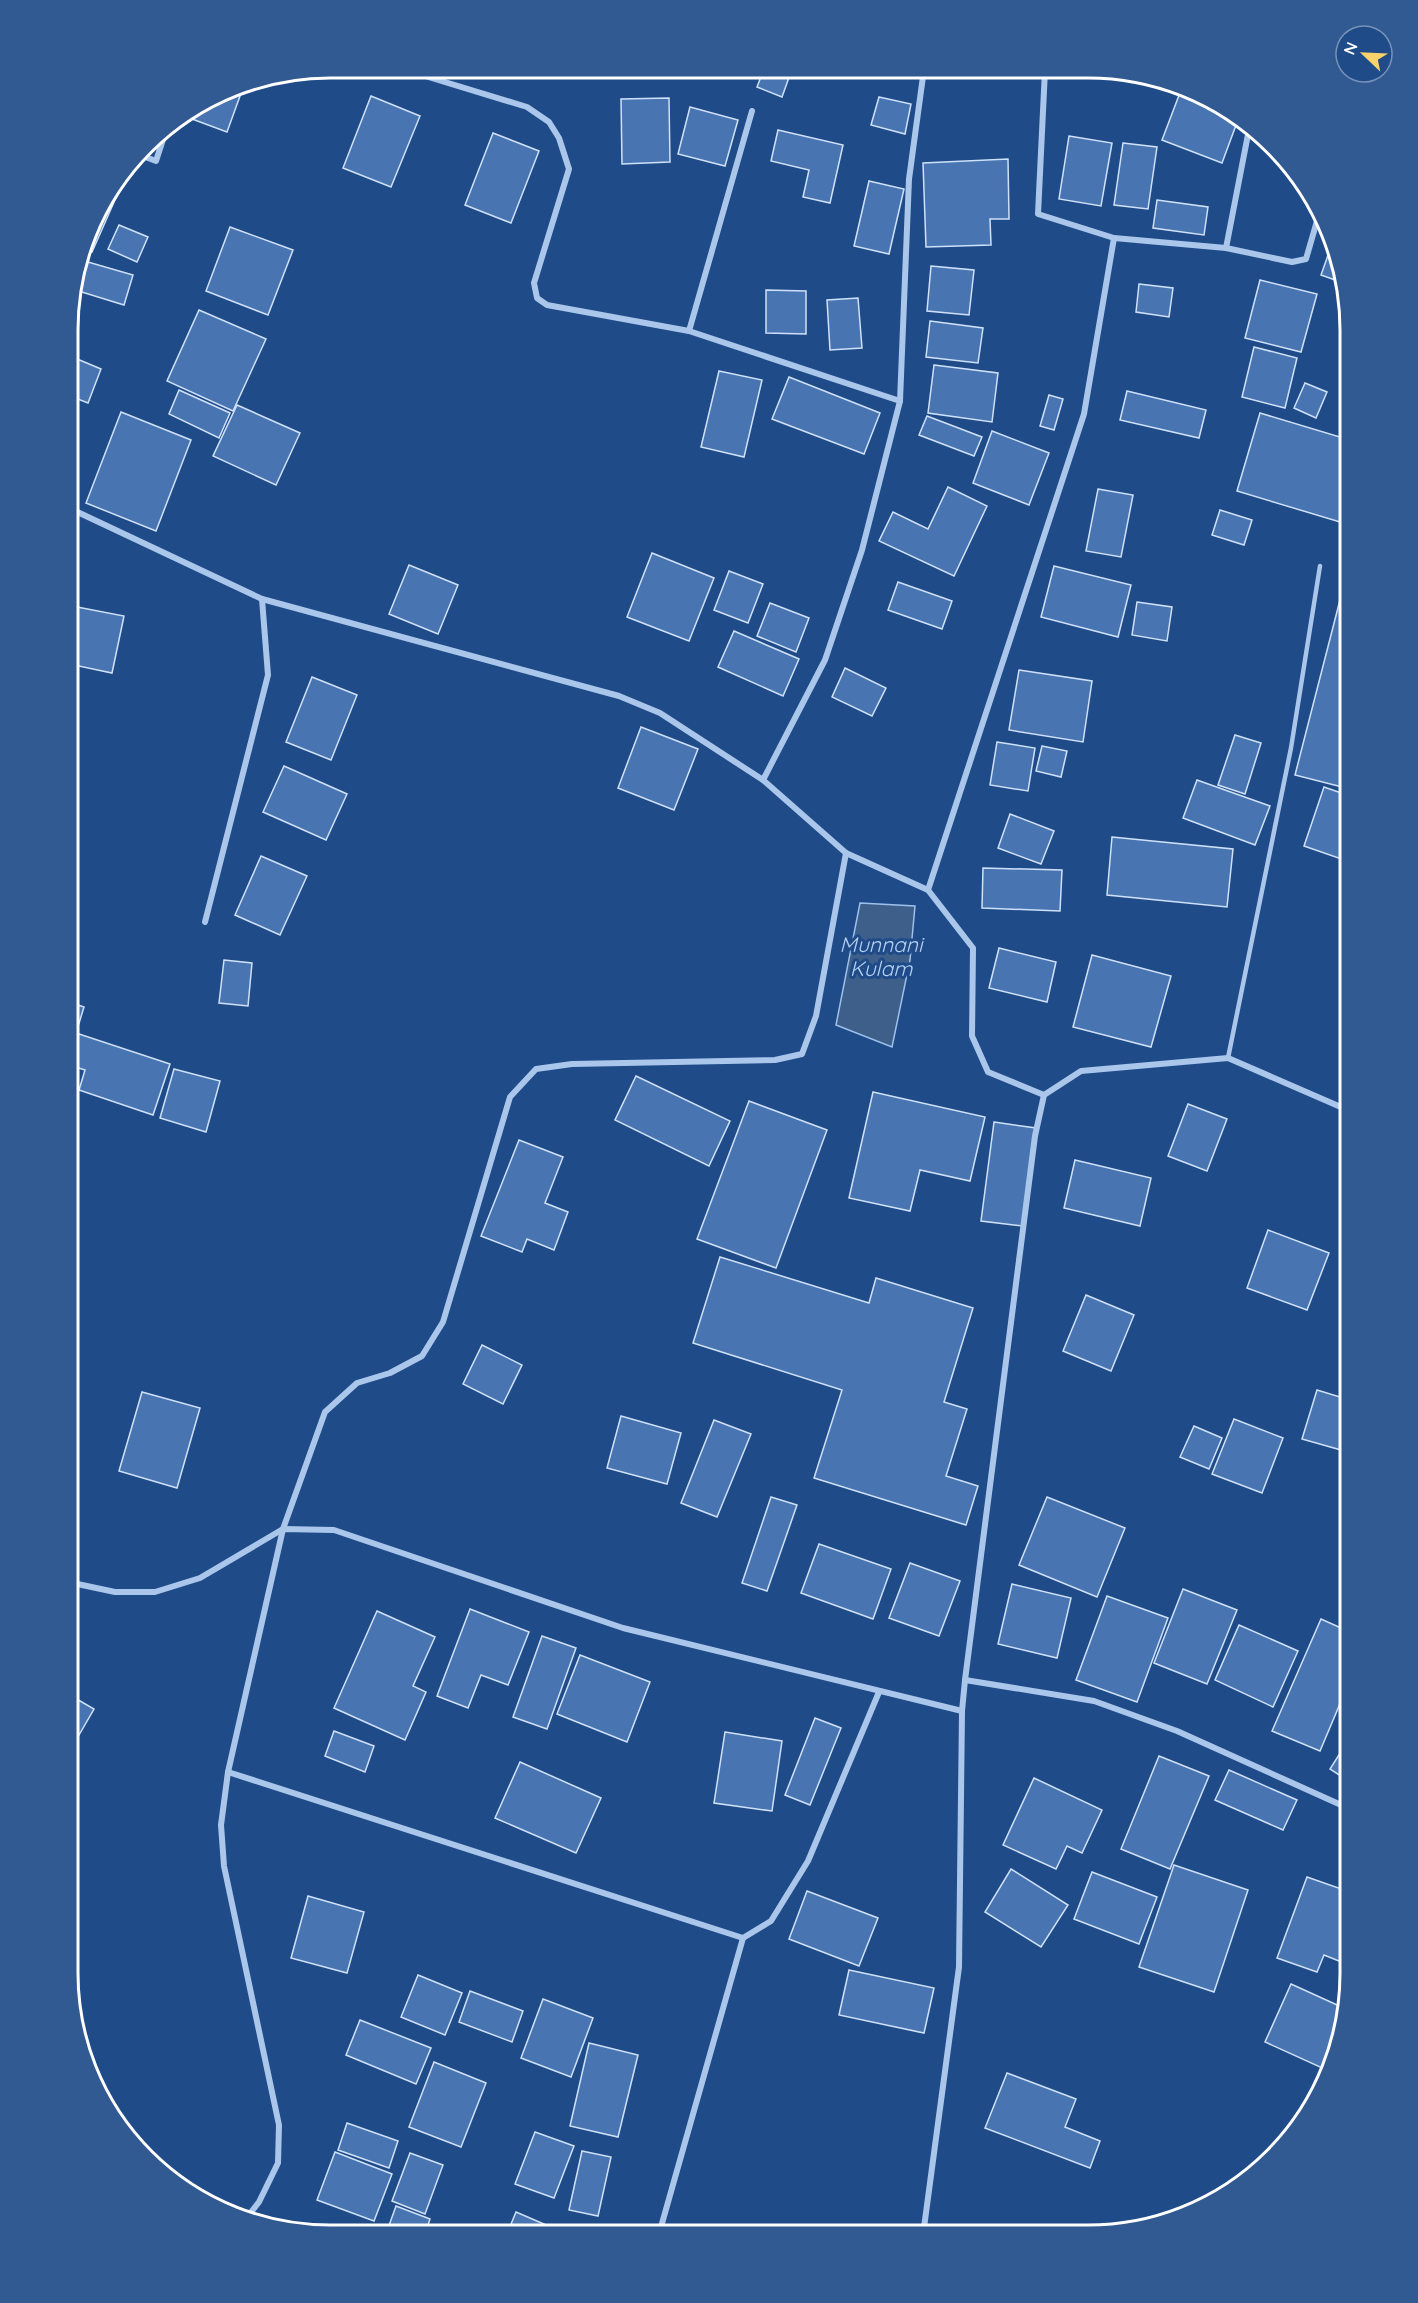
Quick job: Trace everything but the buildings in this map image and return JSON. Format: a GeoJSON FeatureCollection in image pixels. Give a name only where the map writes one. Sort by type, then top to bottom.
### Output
{"type":"FeatureCollection","features":[{"type":"Feature","properties":{"kind":"street"},"geometry":{"type":"LineString","coordinates":[[432,78],[527,107],[549,122],[559,138],[569,169],[534,283],[537,298],[547,305],[689,332],[900,401]]}},
{"type":"Feature","properties":{"kind":"street"},"geometry":{"type":"LineString","coordinates":[[763,780],[825,660],[862,550],[900,401],[909,180],[923,78]]}},
{"type":"Feature","properties":{"kind":"street"},"geometry":{"type":"LineString","coordinates":[[1045,78],[1038,214],[1114,238],[1226,248],[1292,262],[1306,259],[1316,224]]}},
{"type":"Feature","properties":{"kind":"street"},"geometry":{"type":"LineString","coordinates":[[689,332],[752,111]]}},
{"type":"Feature","properties":{"kind":"street"},"geometry":{"type":"LineString","coordinates":[[1226,248],[1248,136]]}},
{"type":"Feature","properties":{"kind":"street"},"geometry":{"type":"LineString","coordinates":[[147,158],[156,161],[161,144]]}},
{"type":"Feature","properties":{"kind":"street"},"geometry":{"type":"LineString","coordinates":[[928,890],[1084,414],[1114,238]]}},
{"type":"Feature","properties":{"kind":"street"},"geometry":{"type":"LineString","coordinates":[[78,512],[262,599],[620,696],[660,713],[763,780],[846,854],[928,890],[973,948],[972,1036],[988,1072],[1044,1095]]}},
{"type":"Feature","properties":{"kind":"street"},"geometry":{"type":"LineString","coordinates":[[205,922],[268,675],[262,599]]}},
{"type":"Feature","properties":{"kind":"street"},"geometry":{"type":"LineString","coordinates":[[251,2212],[259,2202],[278,2163],[279,2125],[224,1866],[221,1825],[228,1772],[284,1529],[325,1412],[357,1383],[390,1374],[422,1356],[443,1322],[510,1098],[536,1069],[572,1064],[775,1060],[802,1054],[816,1016],[846,854]]}},
{"type":"Feature","properties":{"kind":"street"},"geometry":{"type":"LineString","coordinates":[[924,2225],[959,1966],[962,1711],[965,1680],[1035,1136],[1044,1095],[1081,1071],[1228,1058],[1340,1107]]}},
{"type":"Feature","properties":{"kind":"street"},"geometry":{"type":"LineString","coordinates":[[78,1584],[115,1592],[155,1593],[200,1578],[284,1529],[334,1530],[623,1628],[962,1711]]}},
{"type":"Feature","properties":{"kind":"street"},"geometry":{"type":"LineString","coordinates":[[965,1680],[1094,1701],[1177,1731],[1340,1804]]}},
{"type":"Feature","properties":{"kind":"street"},"geometry":{"type":"LineString","coordinates":[[662,2225],[743,1938],[771,1922],[808,1861],[879,1692]]}},
{"type":"Feature","properties":{"kind":"street"},"geometry":{"type":"LineString","coordinates":[[228,1772],[743,1938]]}},
{"type":"Feature","properties":{"kind":"lane"},"geometry":{"type":"LineString","coordinates":[[1228,1058],[1291,748],[1320,566]]}},
{"type":"Feature","properties":{"kind":"water","name":"Munnani Kulam"},"geometry":{"type":"Polygon","coordinates":[[[860,903],[915,906],[910,960],[892,1047],[836,1025],[860,903]]]}}]}
